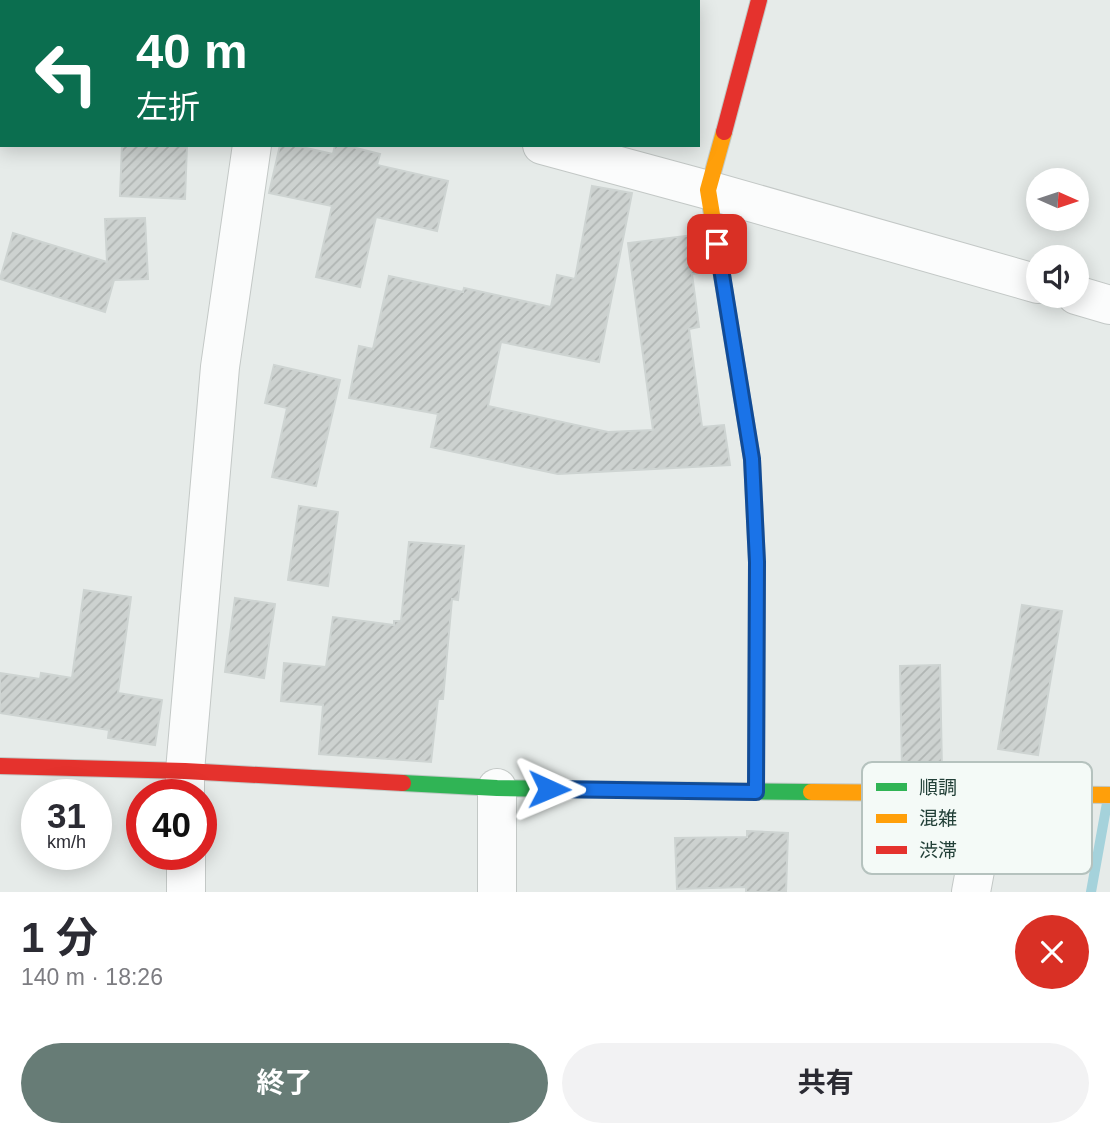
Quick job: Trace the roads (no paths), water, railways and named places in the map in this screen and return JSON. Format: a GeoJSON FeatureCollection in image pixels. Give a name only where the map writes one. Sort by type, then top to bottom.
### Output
{"type":"FeatureCollection","features":[{"type":"Feature","properties":{"kind":"street"},"geometry":{"type":"LineString","coordinates":[[756,792],[757,562],[752,459],[708,190],[759,0]]}},
{"type":"Feature","properties":{"kind":"street"},"geometry":{"type":"LineString","coordinates":[[185,779],[220,367],[253,147]]}},
{"type":"Feature","properties":{"kind":"street"},"geometry":{"type":"LineString","coordinates":[[549,147],[1026,281]]}},
{"type":"Feature","properties":{"kind":"street"},"geometry":{"type":"LineString","coordinates":[[1089,299],[1110,305]]}},
{"type":"Feature","properties":{"kind":"street"},"geometry":{"type":"LineString","coordinates":[[0,766],[141,779]]}},
{"type":"Feature","properties":{"kind":"street"},"geometry":{"type":"LineString","coordinates":[[217,784],[862,793]]}},
{"type":"Feature","properties":{"kind":"street"},"geometry":{"type":"LineString","coordinates":[[497,892],[498,788]]}},
{"type":"Feature","properties":{"kind":"street"},"geometry":{"type":"LineString","coordinates":[[1092,795],[1110,795]]}},
{"type":"Feature","properties":{"kind":"street"},"geometry":{"type":"LineString","coordinates":[[186,870],[186,892]]}},
{"type":"Feature","properties":{"kind":"street"},"geometry":{"type":"LineString","coordinates":[[971,892],[974,874]]}},
{"type":"Feature","properties":{"kind":"waterway"},"geometry":{"type":"LineString","coordinates":[[1091,892],[1107,803]]}}]}
